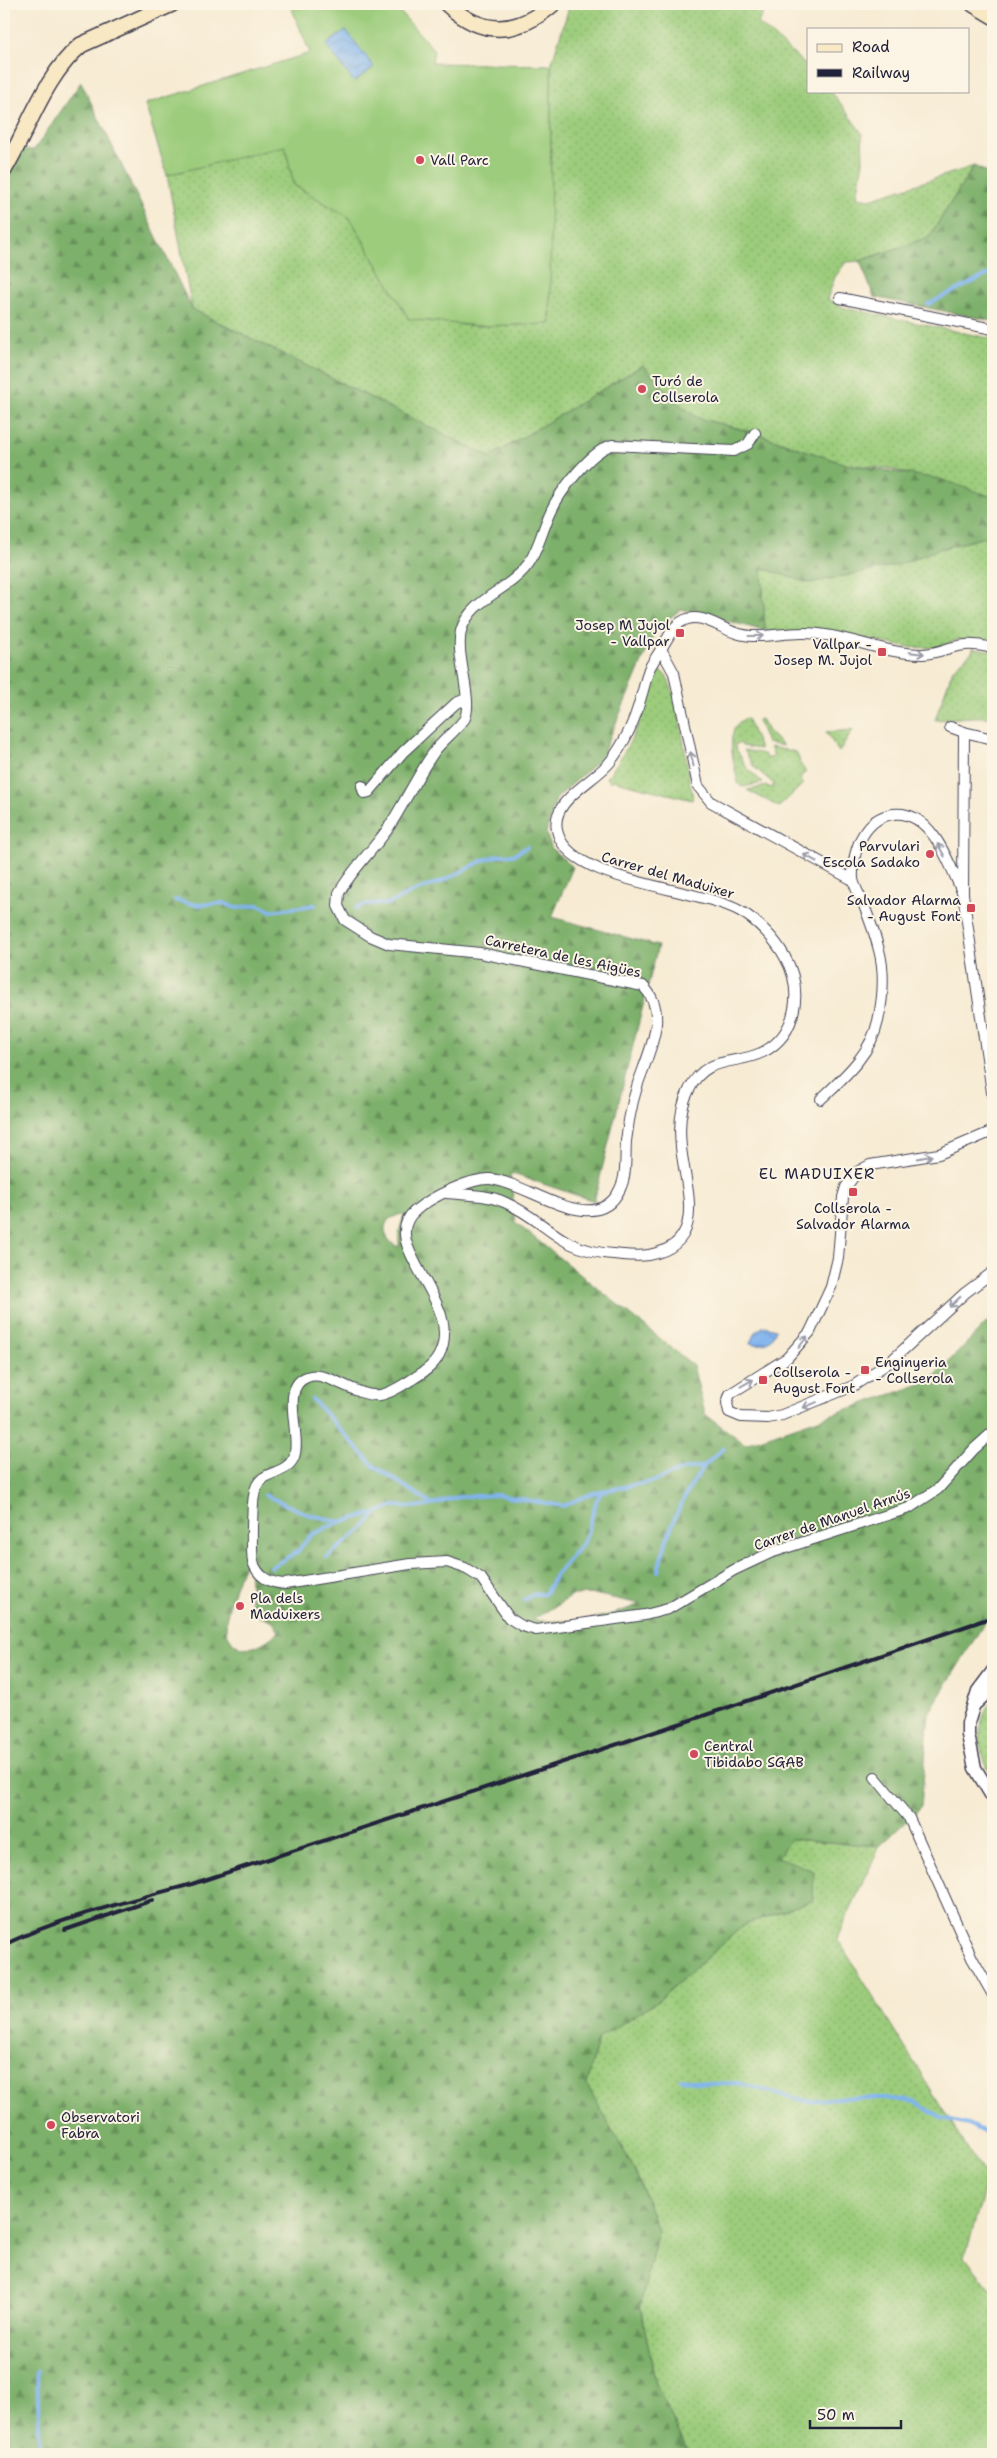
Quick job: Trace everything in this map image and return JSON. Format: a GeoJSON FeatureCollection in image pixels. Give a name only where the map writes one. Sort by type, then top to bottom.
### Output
{"type":"FeatureCollection","features":[{"type":"Feature","properties":{"kind":"main road"},"geometry":{"type":"LineString","coordinates":[[4,155],[52,64],[63,49],[80,36],[151,4]]}},
{"type":"Feature","properties":{"kind":"main road"},"geometry":{"type":"LineString","coordinates":[[4,170],[52,79],[70,54],[80,45],[172,4]]}},
{"type":"Feature","properties":{"kind":"main road"},"geometry":{"type":"LineString","coordinates":[[447,4],[472,22],[499,28],[529,21],[553,4]]}},
{"type":"Feature","properties":{"kind":"main road"},"geometry":{"type":"LineString","coordinates":[[458,4],[476,15],[502,21],[518,17],[542,4]]}},
{"type":"Feature","properties":{"kind":"main road"},"geometry":{"type":"LineString","coordinates":[[973,4],[993,16]]}},
{"type":"Feature","properties":{"kind":"street"},"geometry":{"type":"LineString","coordinates":[[840,298],[993,329]]}},
{"type":"Feature","properties":{"kind":"street","name":"Carretera de les Aigües"},"geometry":{"type":"LineString","coordinates":[[254,1534],[254,1497],[256,1487],[267,1476],[286,1467],[294,1456],[296,1446],[293,1394],[298,1383],[307,1377],[317,1375],[362,1393],[382,1395],[400,1387],[424,1372],[440,1354],[443,1328],[440,1308],[407,1249],[404,1235],[406,1221],[414,1211],[446,1193],[477,1180],[492,1179],[517,1186],[576,1210],[593,1211],[608,1204],[615,1198],[623,1182],[630,1111],[657,1022],[653,998],[643,986],[480,952],[389,944],[370,936],[342,916],[338,900],[342,888],[388,828],[434,752],[465,719],[466,698],[460,639],[468,616],[477,606],[510,584],[523,570],[534,553],[557,500],[597,453],[606,447],[618,445],[734,450],[748,444],[756,433]]}},
{"type":"Feature","properties":{"kind":"street"},"geometry":{"type":"LineString","coordinates":[[853,880],[738,818],[705,798],[698,786],[674,674],[661,649],[678,624],[697,618],[749,636],[808,633],[918,654],[937,652],[963,645],[993,648]]}},
{"type":"Feature","properties":{"kind":"street","name":"Carrer del Maduixer"},"geometry":{"type":"LineString","coordinates":[[446,1193],[484,1196],[503,1201],[571,1246],[592,1253],[648,1255],[668,1249],[684,1234],[689,1216],[690,1205],[680,1135],[683,1109],[689,1089],[700,1074],[715,1064],[752,1056],[770,1048],[784,1034],[794,1015],[795,995],[791,970],[778,946],[759,925],[737,909],[615,875],[580,861],[564,846],[559,837],[556,825],[560,810],[569,797],[599,774],[616,754],[640,702],[650,669],[661,649]]}},
{"type":"Feature","properties":{"kind":"street"},"geometry":{"type":"LineString","coordinates":[[362,786],[364,793],[369,792],[409,746],[456,703],[466,698]]}},
{"type":"Feature","properties":{"kind":"street"},"geometry":{"type":"LineString","coordinates":[[950,727],[993,738]]}},
{"type":"Feature","properties":{"kind":"street"},"geometry":{"type":"LineString","coordinates":[[964,732],[963,894],[993,1099]]}},
{"type":"Feature","properties":{"kind":"street"},"geometry":{"type":"LineString","coordinates":[[821,1099],[853,1067],[871,1042],[878,1022],[883,990],[881,961],[868,914],[853,880],[855,859],[862,837],[871,823],[885,816],[907,815],[918,819],[929,830],[942,851],[963,894]]}},
{"type":"Feature","properties":{"kind":"street"},"geometry":{"type":"LineString","coordinates":[[993,1131],[939,1154],[876,1163],[857,1172],[846,1187],[843,1197],[842,1228],[835,1272],[824,1305],[810,1332],[787,1358],[730,1394],[727,1407],[734,1416],[768,1418],[798,1410],[838,1394],[890,1362],[970,1288],[993,1272]]}},
{"type":"Feature","properties":{"kind":"street","name":"Carrer de Manuel Arnús"},"geometry":{"type":"LineString","coordinates":[[254,1534],[252,1556],[255,1567],[262,1577],[272,1582],[285,1584],[410,1564],[447,1562],[465,1568],[488,1584],[504,1612],[516,1622],[536,1630],[553,1628],[645,1615],[668,1609],[734,1570],[770,1553],[909,1508],[938,1489],[974,1449],[993,1432]]}},
{"type":"Feature","properties":{"kind":"street"},"geometry":{"type":"LineString","coordinates":[[993,1671],[978,1691],[976,1703],[968,1723],[969,1748],[980,1778],[993,1798]]}},
{"type":"Feature","properties":{"kind":"street"},"geometry":{"type":"LineString","coordinates":[[976,1703],[993,1687]]}},
{"type":"Feature","properties":{"kind":"street"},"geometry":{"type":"LineString","coordinates":[[875,1776],[909,1818],[968,1950],[993,1995]]}},
{"type":"Feature","properties":{"kind":"green space","name":"Vall Parc"},"geometry":{"type":"Polygon","coordinates":[[[290,4],[393,4],[434,50],[432,63],[551,65],[550,324],[478,326],[409,319],[350,218],[294,185],[285,146],[167,175],[145,104],[310,53],[290,4]]]}},
{"type":"Feature","properties":{"kind":"green space"},"geometry":{"type":"Polygon","coordinates":[[[570,4],[768,4],[758,23],[807,66],[807,92],[832,92],[862,133],[863,161],[857,197],[870,199],[974,166],[929,237],[860,261],[846,262],[835,277],[827,299],[845,308],[993,339],[993,497],[891,469],[845,464],[755,433],[698,418],[675,401],[643,365],[490,457],[192,309],[167,175],[285,145],[294,185],[350,218],[409,319],[478,326],[550,324],[551,65],[570,4]]]}},
{"type":"Feature","properties":{"kind":"green space"},"geometry":{"type":"Polygon","coordinates":[[[81,82],[192,309],[490,457],[643,365],[675,401],[698,418],[755,433],[845,464],[940,479],[993,497],[993,535],[939,549],[898,565],[809,583],[762,568],[765,631],[681,609],[656,629],[601,758],[556,799],[546,833],[552,849],[573,867],[552,917],[658,946],[594,1201],[510,1173],[516,1223],[693,1365],[705,1414],[745,1444],[930,1381],[993,1316],[993,1609],[929,1713],[921,1807],[880,1846],[790,1839],[778,1857],[814,1871],[813,1900],[744,1925],[659,2000],[598,2039],[587,2085],[635,2171],[658,2231],[640,2306],[656,2384],[689,2454],[4,2454],[4,149],[34,150],[81,82]],[[401,1214],[389,1219],[385,1227],[388,1239],[399,1247],[399,1232],[404,1215],[401,1214]],[[245,1563],[230,1602],[226,1628],[229,1637],[238,1646],[250,1648],[279,1632],[272,1620],[260,1617],[251,1608],[249,1565],[245,1563]],[[594,1594],[574,1595],[532,1620],[574,1621],[600,1617],[640,1604],[594,1594]]]}},
{"type":"Feature","properties":{"kind":"green space"},"geometry":{"type":"Polygon","coordinates":[[[974,166],[993,175],[993,321],[874,297],[860,261],[929,237],[974,166]]]}},
{"type":"Feature","properties":{"kind":"green space"},"geometry":{"type":"Polygon","coordinates":[[[993,535],[993,642],[957,640],[936,648],[906,647],[841,634],[765,631],[762,568],[809,583],[898,565],[939,549],[993,535]]]}},
{"type":"Feature","properties":{"kind":"green space"},"geometry":{"type":"Polygon","coordinates":[[[973,648],[993,651],[993,718],[972,717],[935,720],[953,669],[972,652],[973,648]]]}},
{"type":"Feature","properties":{"kind":"green space"},"geometry":{"type":"Polygon","coordinates":[[[660,671],[666,676],[676,702],[692,800],[612,780],[610,782],[606,778],[630,741],[642,716],[656,674],[660,671]]]}},
{"type":"Feature","properties":{"kind":"green space"},"geometry":{"type":"Polygon","coordinates":[[[747,718],[760,749],[742,746],[740,743],[734,745],[747,768],[763,783],[742,787],[738,784],[734,767],[732,737],[734,729],[739,722],[747,718]]]}},
{"type":"Feature","properties":{"kind":"green space"},"geometry":{"type":"Polygon","coordinates":[[[761,719],[768,731],[783,746],[767,743],[758,720],[761,719]]]}},
{"type":"Feature","properties":{"kind":"green space"},"geometry":{"type":"Polygon","coordinates":[[[853,730],[839,752],[826,732],[853,730]]]}},
{"type":"Feature","properties":{"kind":"green space"},"geometry":{"type":"Polygon","coordinates":[[[770,747],[796,752],[799,762],[806,772],[800,777],[803,784],[779,807],[747,790],[767,786],[772,788],[774,784],[754,767],[744,750],[764,754],[767,759],[774,756],[770,747]]]}},
{"type":"Feature","properties":{"kind":"green space"},"geometry":{"type":"Polygon","coordinates":[[[993,1699],[993,1778],[981,1748],[980,1728],[993,1699]]]}},
{"type":"Feature","properties":{"kind":"green space"},"geometry":{"type":"Polygon","coordinates":[[[790,1839],[880,1846],[837,1938],[987,2180],[965,2257],[993,2292],[993,2454],[689,2454],[656,2384],[640,2306],[658,2231],[635,2171],[587,2085],[598,2038],[659,1999],[744,1925],[813,1900],[778,1857],[790,1839]]]}},
{"type":"Feature","properties":{"kind":"water"},"geometry":{"type":"Polygon","coordinates":[[[346,30],[374,67],[354,82],[326,45],[346,30]]]}},
{"type":"Feature","properties":{"kind":"water"},"geometry":{"type":"Polygon","coordinates":[[[764,1326],[776,1329],[772,1337],[763,1344],[750,1343],[755,1332],[764,1326]]]}},
{"type":"Feature","properties":{"kind":"waterway"},"geometry":{"type":"LineString","coordinates":[[928,304],[993,272]]}},
{"type":"Feature","properties":{"kind":"waterway"},"geometry":{"type":"LineString","coordinates":[[356,908],[367,904],[389,904],[412,892],[443,881],[484,860],[500,855],[513,855],[527,847]]}},
{"type":"Feature","properties":{"kind":"waterway"},"geometry":{"type":"LineString","coordinates":[[175,900],[198,905],[223,903],[237,908],[259,905],[270,911],[315,905]]}},
{"type":"Feature","properties":{"kind":"waterway"},"geometry":{"type":"LineString","coordinates":[[312,1399],[374,1466],[432,1504]]}},
{"type":"Feature","properties":{"kind":"waterway"},"geometry":{"type":"LineString","coordinates":[[265,1495],[307,1514],[340,1522],[376,1513],[393,1506],[422,1507],[459,1497],[497,1495],[563,1506],[593,1493],[654,1481],[685,1469],[704,1466],[724,1448]]}},
{"type":"Feature","properties":{"kind":"waterway"},"geometry":{"type":"LineString","coordinates":[[658,1571],[675,1516],[688,1491],[704,1467]]}},
{"type":"Feature","properties":{"kind":"waterway"},"geometry":{"type":"LineString","coordinates":[[523,1600],[535,1594],[545,1594],[555,1576],[585,1540],[597,1499],[603,1490]]}},
{"type":"Feature","properties":{"kind":"waterway"},"geometry":{"type":"LineString","coordinates":[[327,1557],[362,1529],[376,1514]]}},
{"type":"Feature","properties":{"kind":"waterway"},"geometry":{"type":"LineString","coordinates":[[271,1567],[297,1552],[311,1535],[339,1522]]}},
{"type":"Feature","properties":{"kind":"waterway"},"geometry":{"type":"LineString","coordinates":[[681,2079],[709,2084],[737,2083],[807,2101],[838,2098],[885,2098],[915,2102],[941,2118],[968,2124],[993,2137]]}},
{"type":"Feature","properties":{"kind":"waterway"},"geometry":{"type":"LineString","coordinates":[[37,2371],[40,2454]]}},
{"type":"Feature","properties":{"kind":"railway"},"geometry":{"type":"LineString","coordinates":[[4,1945],[25,1935],[72,1918],[192,1884],[685,1722],[993,1617]]}},
{"type":"Feature","properties":{"kind":"railway"},"geometry":{"type":"LineString","coordinates":[[65,1930],[153,1900]]}},
{"type":"Feature","properties":{"kind":"place","name":"Vall Parc"},"geometry":{"type":"Point","coordinates":[420,160]}},
{"type":"Feature","properties":{"kind":"place","name":"Turó de Collserola"},"geometry":{"type":"Point","coordinates":[642,389]}},
{"type":"Feature","properties":{"kind":"place","name":"Josep M Jujol - Vallpar"},"geometry":{"type":"Point","coordinates":[680,633]}},
{"type":"Feature","properties":{"kind":"place","name":"Vallpar - Josep M. Jujol"},"geometry":{"type":"Point","coordinates":[882,652]}},
{"type":"Feature","properties":{"kind":"place","name":"Parvulari Escola Sadako"},"geometry":{"type":"Point","coordinates":[930,854]}},
{"type":"Feature","properties":{"kind":"place","name":"Salvador Alarma - August Font"},"geometry":{"type":"Point","coordinates":[971,908]}},
{"type":"Feature","properties":{"kind":"place","name":"Collserola - Salvador Alarma"},"geometry":{"type":"Point","coordinates":[853,1192]}},
{"type":"Feature","properties":{"kind":"place","name":"Enginyeria - Collserola"},"geometry":{"type":"Point","coordinates":[865,1370]}},
{"type":"Feature","properties":{"kind":"place","name":"Collserola - August Font"},"geometry":{"type":"Point","coordinates":[763,1380]}},
{"type":"Feature","properties":{"kind":"place","name":"Pla dels Maduixers"},"geometry":{"type":"Point","coordinates":[240,1606]}},
{"type":"Feature","properties":{"kind":"place","name":"Central Tibidabo SGAB"},"geometry":{"type":"Point","coordinates":[694,1754]}},
{"type":"Feature","properties":{"kind":"place","name":"Observatori Fabra"},"geometry":{"type":"Point","coordinates":[51,2125]}},
{"type":"Feature","properties":{"kind":"district","name":"EL MADUIXER"},"geometry":{"type":"Point","coordinates":[817,1174]}}]}
